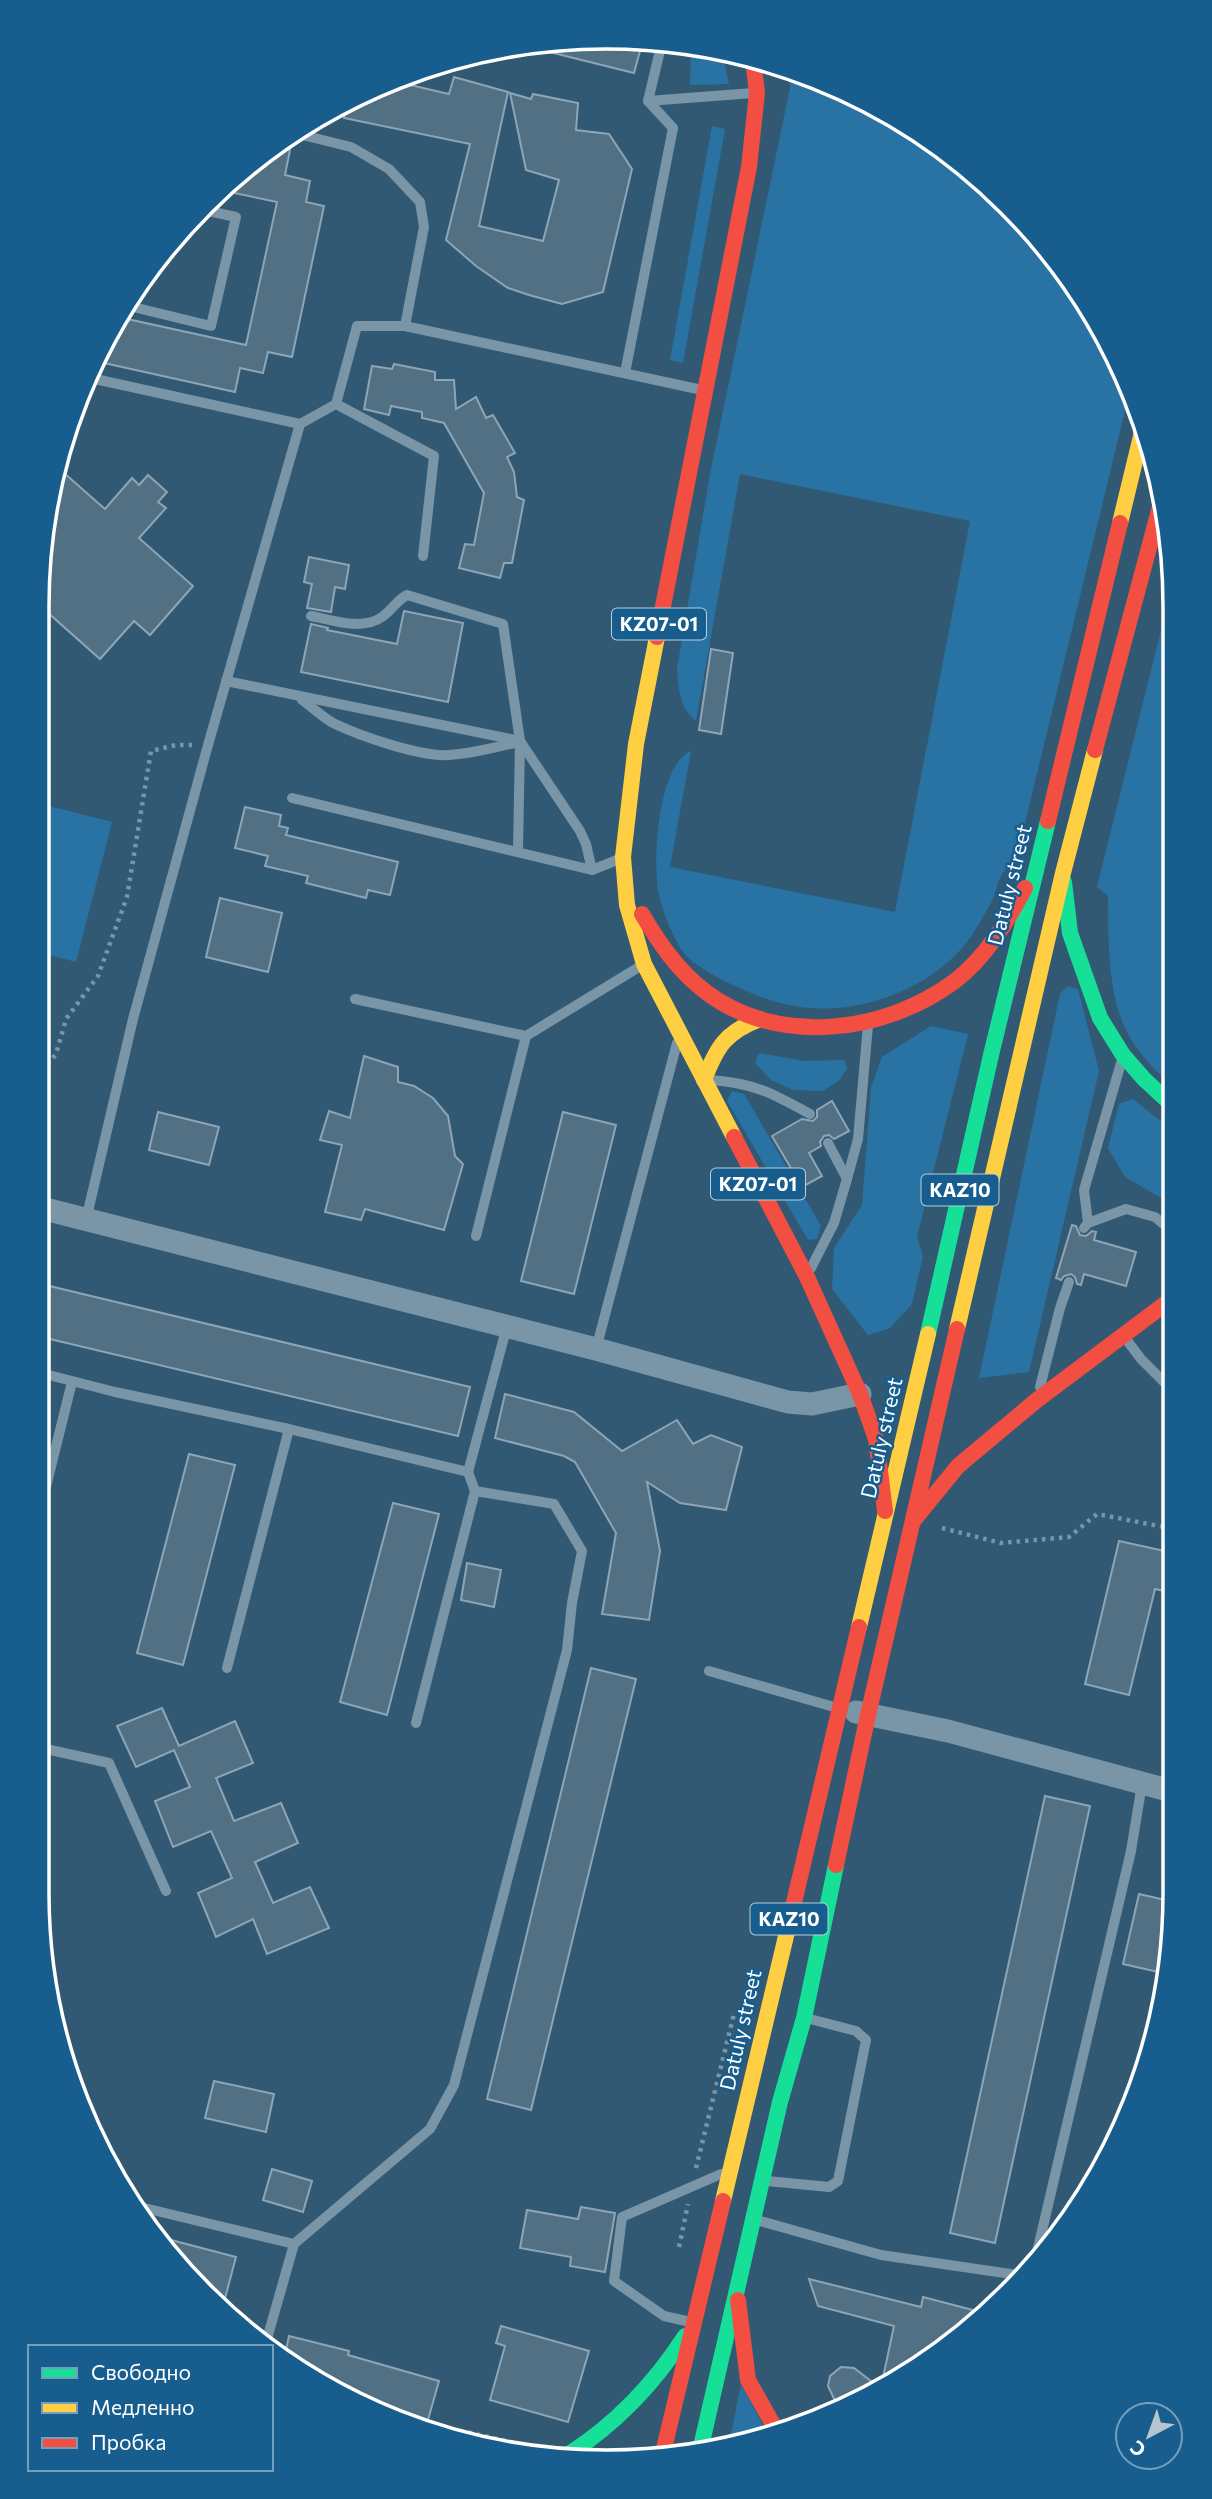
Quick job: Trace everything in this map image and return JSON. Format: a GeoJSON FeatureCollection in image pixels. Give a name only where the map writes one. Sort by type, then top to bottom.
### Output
{"type":"FeatureCollection","features":[{"type":"Feature","properties":{"kind":"main road","name":"KZ07-01"},"geometry":{"type":"LineString","coordinates":[[754,69],[757,93],[749,167],[636,744],[623,858],[627,905],[644,964],[807,1277],[860,1394],[876,1439],[885,1514]]}},
{"type":"Feature","properties":{"kind":"main road","name":"Datuly street"},"geometry":{"type":"LineString","coordinates":[[664,2447],[991,1055],[1139,445]]}},
{"type":"Feature","properties":{"kind":"main road","name":"KAZ10"},"geometry":{"type":"LineString","coordinates":[[702,2441],[780,2102],[804,2018],[868,1715],[1063,873],[1156,521]]}},
{"type":"Feature","properties":{"kind":"main road","name":"KZ07-01"},"geometry":{"type":"LineString","coordinates":[[623,858],[642,914],[662,949],[687,977],[719,1001],[760,1019],[797,1027],[868,1022],[911,1008],[930,997],[981,956],[1011,914],[1037,866]]}},
{"type":"Feature","properties":{"kind":"main road"},"geometry":{"type":"LineString","coordinates":[[1063,873],[1070,933],[1100,1018],[1123,1055],[1163,1097]]}},
{"type":"Feature","properties":{"kind":"main road"},"geometry":{"type":"LineString","coordinates":[[704,1080],[715,1049],[724,1038],[740,1026],[760,1019]]}},
{"type":"Feature","properties":{"kind":"main road"},"geometry":{"type":"LineString","coordinates":[[914,1520],[958,1466],[1037,1400],[1163,1305]]}},
{"type":"Feature","properties":{"kind":"main road"},"geometry":{"type":"LineString","coordinates":[[737,2292],[748,2380],[773,2424]]}},
{"type":"Feature","properties":{"kind":"main road"},"geometry":{"type":"LineString","coordinates":[[576,2449],[604,2430],[649,2388],[694,2323]]}},
{"type":"Feature","properties":{"kind":"street"},"geometry":{"type":"LineString","coordinates":[[49,1210],[596,1349],[788,1402],[812,1404],[860,1394]]}},
{"type":"Feature","properties":{"kind":"street"},"geometry":{"type":"LineString","coordinates":[[839,1708],[948,1731],[1163,1789]]}},
{"type":"Feature","properties":{"kind":"lane"},"geometry":{"type":"LineString","coordinates":[[648,101],[660,52]]}},
{"type":"Feature","properties":{"kind":"lane"},"geometry":{"type":"LineString","coordinates":[[648,101],[757,93]]}},
{"type":"Feature","properties":{"kind":"lane"},"geometry":{"type":"LineString","coordinates":[[625,373],[673,128],[648,101]]}},
{"type":"Feature","properties":{"kind":"lane"},"geometry":{"type":"LineString","coordinates":[[308,136],[351,147],[389,169],[420,202],[424,227],[405,326]]}},
{"type":"Feature","properties":{"kind":"lane"},"geometry":{"type":"LineString","coordinates":[[136,308],[211,326],[236,217],[212,212]]}},
{"type":"Feature","properties":{"kind":"lane"},"geometry":{"type":"LineString","coordinates":[[97,379],[300,424],[336,404],[356,326],[405,326],[705,391]]}},
{"type":"Feature","properties":{"kind":"lane"},"geometry":{"type":"LineString","coordinates":[[336,404],[434,456],[423,556]]}},
{"type":"Feature","properties":{"kind":"lane"},"geometry":{"type":"LineString","coordinates":[[86,1220],[133,1019],[300,424]]}},
{"type":"Feature","properties":{"kind":"lane"},"geometry":{"type":"LineString","coordinates":[[312,616],[364,624],[381,618],[396,601],[407,595],[503,624],[520,741],[519,851]]}},
{"type":"Feature","properties":{"kind":"lane"},"geometry":{"type":"LineString","coordinates":[[226,681],[520,741],[580,831],[592,870]]}},
{"type":"Feature","properties":{"kind":"lane"},"geometry":{"type":"LineString","coordinates":[[298,697],[332,722],[382,741],[428,754],[446,756],[469,753],[520,741]]}},
{"type":"Feature","properties":{"kind":"lane"},"geometry":{"type":"LineString","coordinates":[[292,798],[592,870],[623,858]]}},
{"type":"Feature","properties":{"kind":"lane"},"geometry":{"type":"LineString","coordinates":[[355,999],[526,1036],[644,964]]}},
{"type":"Feature","properties":{"kind":"lane"},"geometry":{"type":"LineString","coordinates":[[807,1277],[834,1223],[858,1139],[868,1022]]}},
{"type":"Feature","properties":{"kind":"lane"},"geometry":{"type":"LineString","coordinates":[[596,1349],[680,1033]]}},
{"type":"Feature","properties":{"kind":"lane"},"geometry":{"type":"LineString","coordinates":[[476,1236],[526,1036]]}},
{"type":"Feature","properties":{"kind":"lane"},"geometry":{"type":"LineString","coordinates":[[1123,1055],[1084,1190],[1086,1226],[1126,1209],[1155,1217],[1163,1224]]}},
{"type":"Feature","properties":{"kind":"lane"},"geometry":{"type":"LineString","coordinates":[[704,1080],[740,1082],[769,1092],[810,1114]]}},
{"type":"Feature","properties":{"kind":"lane"},"geometry":{"type":"LineString","coordinates":[[828,1143],[847,1179]]}},
{"type":"Feature","properties":{"kind":"lane"},"geometry":{"type":"LineString","coordinates":[[1037,1400],[1069,1282]]}},
{"type":"Feature","properties":{"kind":"lane"},"geometry":{"type":"LineString","coordinates":[[416,1723],[475,1491],[468,1472],[507,1326]]}},
{"type":"Feature","properties":{"kind":"lane"},"geometry":{"type":"LineString","coordinates":[[1123,1334],[1141,1359],[1163,1381]]}},
{"type":"Feature","properties":{"kind":"lane"},"geometry":{"type":"LineString","coordinates":[[49,1375],[468,1472]]}},
{"type":"Feature","properties":{"kind":"lane"},"geometry":{"type":"LineString","coordinates":[[49,1474],[72,1382]]}},
{"type":"Feature","properties":{"kind":"lane"},"geometry":{"type":"LineString","coordinates":[[227,1668],[289,1429]]}},
{"type":"Feature","properties":{"kind":"lane"},"geometry":{"type":"LineString","coordinates":[[268,2336],[293,2244],[430,2129],[454,2085],[567,1650],[582,1551],[554,1504],[475,1491]]}},
{"type":"Feature","properties":{"kind":"lane"},"geometry":{"type":"LineString","coordinates":[[709,1671],[839,1708]]}},
{"type":"Feature","properties":{"kind":"lane"},"geometry":{"type":"LineString","coordinates":[[49,1750],[109,1763],[166,1891]]}},
{"type":"Feature","properties":{"kind":"lane"},"geometry":{"type":"LineString","coordinates":[[1039,2243],[1131,1851],[1142,1784]]}},
{"type":"Feature","properties":{"kind":"lane"},"geometry":{"type":"LineString","coordinates":[[763,2180],[829,2187],[838,2181],[866,2040],[856,2031],[804,2018]]}},
{"type":"Feature","properties":{"kind":"lane"},"geometry":{"type":"LineString","coordinates":[[694,2323],[664,2316],[614,2281],[622,2217],[730,2170]]}},
{"type":"Feature","properties":{"kind":"lane"},"geometry":{"type":"LineString","coordinates":[[148,2209],[293,2244]]}},
{"type":"Feature","properties":{"kind":"lane"},"geometry":{"type":"LineString","coordinates":[[754,2220],[881,2255],[1012,2274]]}},
{"type":"Feature","properties":{"kind":"path"},"geometry":{"type":"LineString","coordinates":[[49,1063],[56,1054],[66,1019],[98,976],[127,897],[151,751],[176,745],[208,745]]}},
{"type":"Feature","properties":{"kind":"path"},"geometry":{"type":"LineString","coordinates":[[914,1520],[1000,1543],[1069,1537],[1097,1514],[1163,1527]]}},
{"type":"Feature","properties":{"kind":"shaded area"},"geometry":{"type":"Polygon","coordinates":[[[691,56],[725,62],[729,84],[690,85],[691,56]]]}},
{"type":"Feature","properties":{"kind":"shaded area"},"geometry":{"type":"Polygon","coordinates":[[[790,81],[819,91],[884,124],[945,164],[1000,212],[1048,267],[1069,297],[1106,360],[1126,407],[1015,864],[1003,873],[991,903],[972,935],[954,956],[933,974],[883,999],[855,1006],[827,1008],[799,1007],[773,1001],[736,987],[697,965],[681,949],[670,928],[658,889],[656,857],[665,792],[680,759],[691,751],[670,867],[895,912],[970,521],[740,474],[696,721],[690,716],[681,698],[677,669],[710,474],[790,81]]]}},
{"type":"Feature","properties":{"kind":"shaded area"},"geometry":{"type":"Polygon","coordinates":[[[712,126],[725,129],[683,363],[670,360],[712,126]]]}},
{"type":"Feature","properties":{"kind":"shaded area"},"geometry":{"type":"Polygon","coordinates":[[[1163,622],[1163,1077],[1133,1043],[1119,1012],[1112,979],[1108,896],[1097,887],[1163,622]]]}},
{"type":"Feature","properties":{"kind":"shaded area"},"geometry":{"type":"Polygon","coordinates":[[[49,806],[112,822],[76,962],[49,955],[49,806]]]}},
{"type":"Feature","properties":{"kind":"shaded area"},"geometry":{"type":"Polygon","coordinates":[[[1068,986],[1078,989],[1099,1071],[1029,1372],[979,1378],[1060,994],[1068,986]]]}},
{"type":"Feature","properties":{"kind":"shaded area"},"geometry":{"type":"Polygon","coordinates":[[[931,1026],[968,1034],[917,1237],[923,1256],[912,1304],[890,1328],[868,1335],[832,1289],[834,1248],[862,1205],[871,1088],[882,1057],[931,1026]]]}},
{"type":"Feature","properties":{"kind":"shaded area"},"geometry":{"type":"Polygon","coordinates":[[[759,1053],[804,1061],[844,1060],[847,1068],[840,1080],[823,1091],[793,1090],[771,1080],[755,1063],[759,1053]]]}},
{"type":"Feature","properties":{"kind":"shaded area"},"geometry":{"type":"Polygon","coordinates":[[[732,1091],[744,1094],[821,1226],[817,1239],[808,1240],[727,1101],[732,1091]]]}},
{"type":"Feature","properties":{"kind":"shaded area"},"geometry":{"type":"Polygon","coordinates":[[[1133,1099],[1163,1123],[1163,1199],[1125,1177],[1108,1148],[1119,1104],[1133,1099]]]}},
{"type":"Feature","properties":{"kind":"shaded area"},"geometry":{"type":"Polygon","coordinates":[[[741,2384],[764,2427],[731,2435],[741,2384]]]}},
{"type":"Feature","properties":{"kind":"building"},"geometry":{"type":"Polygon","coordinates":[[[640,50],[634,73],[550,52],[640,50]]]}},
{"type":"Feature","properties":{"kind":"building"},"geometry":{"type":"Polygon","coordinates":[[[454,77],[508,92],[479,226],[543,241],[559,180],[526,170],[510,93],[531,99],[533,94],[578,103],[576,130],[609,134],[632,169],[603,292],[562,304],[508,288],[476,266],[446,240],[470,144],[344,118],[345,115],[360,106],[410,85],[449,94],[454,77]]]}},
{"type":"Feature","properties":{"kind":"building"},"geometry":{"type":"Polygon","coordinates":[[[288,149],[290,150],[285,175],[310,181],[306,202],[324,206],[292,357],[268,352],[263,373],[240,368],[235,392],[105,363],[129,319],[246,345],[277,202],[233,193],[288,149]]]}},
{"type":"Feature","properties":{"kind":"building"},"geometry":{"type":"Polygon","coordinates":[[[394,364],[435,372],[435,380],[454,380],[456,409],[476,397],[486,418],[493,415],[515,453],[507,457],[514,472],[517,497],[524,500],[512,563],[504,563],[500,578],[459,568],[465,544],[474,545],[484,493],[444,423],[422,418],[422,412],[391,406],[389,415],[364,409],[372,366],[392,369],[394,364]]]}},
{"type":"Feature","properties":{"kind":"building"},"geometry":{"type":"Polygon","coordinates":[[[65,474],[105,509],[132,478],[139,485],[148,475],[167,492],[158,502],[166,508],[139,538],[193,586],[150,635],[134,621],[100,659],[49,614],[54,533],[65,474]]]}},
{"type":"Feature","properties":{"kind":"building"},"geometry":{"type":"Polygon","coordinates":[[[309,557],[349,565],[345,589],[335,587],[331,612],[307,608],[312,584],[304,582],[309,557]]]}},
{"type":"Feature","properties":{"kind":"building"},"geometry":{"type":"Polygon","coordinates":[[[404,611],[463,623],[448,702],[301,672],[311,624],[328,628],[327,630],[397,644],[404,611]]]}},
{"type":"Feature","properties":{"kind":"building"},"geometry":{"type":"Polygon","coordinates":[[[711,649],[733,653],[721,734],[699,730],[711,649]]]}},
{"type":"Feature","properties":{"kind":"building"},"geometry":{"type":"Polygon","coordinates":[[[245,807],[281,815],[279,826],[288,828],[286,835],[398,862],[390,895],[368,890],[366,898],[306,883],[308,876],[265,866],[268,856],[235,848],[245,807]]]}},
{"type":"Feature","properties":{"kind":"building"},"geometry":{"type":"Polygon","coordinates":[[[220,898],[282,913],[268,972],[206,957],[220,898]]]}},
{"type":"Feature","properties":{"kind":"building"},"geometry":{"type":"Polygon","coordinates":[[[364,1056],[398,1067],[398,1082],[414,1086],[433,1098],[448,1116],[455,1156],[463,1164],[444,1230],[365,1209],[361,1220],[325,1212],[342,1145],[320,1140],[329,1111],[350,1118],[364,1056]]]}},
{"type":"Feature","properties":{"kind":"building"},"geometry":{"type":"Polygon","coordinates":[[[832,1101],[849,1131],[834,1139],[829,1135],[824,1136],[820,1142],[821,1146],[809,1153],[822,1176],[802,1187],[772,1136],[802,1119],[813,1121],[817,1117],[817,1110],[832,1101]]]}},
{"type":"Feature","properties":{"kind":"building"},"geometry":{"type":"Polygon","coordinates":[[[158,1112],[219,1127],[209,1165],[149,1150],[158,1112]]]}},
{"type":"Feature","properties":{"kind":"building"},"geometry":{"type":"Polygon","coordinates":[[[563,1112],[616,1125],[574,1294],[521,1281],[563,1112]]]}},
{"type":"Feature","properties":{"kind":"building"},"geometry":{"type":"Polygon","coordinates":[[[1072,1225],[1076,1226],[1080,1235],[1096,1232],[1094,1240],[1136,1252],[1126,1286],[1084,1274],[1081,1285],[1077,1284],[1071,1274],[1061,1280],[1056,1278],[1072,1225]]]}},
{"type":"Feature","properties":{"kind":"building"},"geometry":{"type":"Polygon","coordinates":[[[49,1286],[470,1387],[458,1436],[49,1339],[49,1286]]]}},
{"type":"Feature","properties":{"kind":"building"},"geometry":{"type":"Polygon","coordinates":[[[505,1394],[574,1412],[622,1451],[677,1420],[693,1444],[711,1435],[742,1447],[726,1510],[680,1503],[647,1482],[660,1551],[649,1620],[602,1614],[616,1533],[575,1462],[564,1456],[495,1438],[505,1394]]]}},
{"type":"Feature","properties":{"kind":"building"},"geometry":{"type":"Polygon","coordinates":[[[189,1454],[235,1465],[183,1665],[137,1653],[189,1454]]]}},
{"type":"Feature","properties":{"kind":"building"},"geometry":{"type":"Polygon","coordinates":[[[393,1503],[439,1514],[387,1715],[340,1702],[393,1503]]]}},
{"type":"Feature","properties":{"kind":"building"},"geometry":{"type":"Polygon","coordinates":[[[1119,1541],[1163,1551],[1163,1591],[1155,1589],[1129,1695],[1085,1684],[1119,1541]]]}},
{"type":"Feature","properties":{"kind":"building"},"geometry":{"type":"Polygon","coordinates":[[[467,1563],[501,1570],[494,1607],[461,1600],[467,1563]]]}},
{"type":"Feature","properties":{"kind":"building"},"geometry":{"type":"Polygon","coordinates":[[[591,1668],[636,1679],[531,2110],[487,2099],[591,1668]]]}},
{"type":"Feature","properties":{"kind":"building"},"geometry":{"type":"Polygon","coordinates":[[[162,1708],[179,1746],[235,1721],[253,1763],[216,1778],[234,1821],[281,1803],[298,1843],[255,1862],[273,1903],[310,1887],[329,1928],[267,1954],[253,1919],[216,1937],[198,1893],[232,1878],[211,1831],[173,1847],[155,1801],[190,1787],[174,1750],[136,1767],[117,1726],[162,1708]]]}},
{"type":"Feature","properties":{"kind":"building"},"geometry":{"type":"Polygon","coordinates":[[[1045,1796],[1090,1806],[995,2243],[950,2233],[1045,1796]]]}},
{"type":"Feature","properties":{"kind":"building"},"geometry":{"type":"Polygon","coordinates":[[[1139,1894],[1163,1899],[1157,1972],[1123,1964],[1139,1894]]]}},
{"type":"Feature","properties":{"kind":"building"},"geometry":{"type":"Polygon","coordinates":[[[214,2081],[274,2094],[266,2132],[205,2118],[214,2081]]]}},
{"type":"Feature","properties":{"kind":"building"},"geometry":{"type":"Polygon","coordinates":[[[272,2169],[312,2181],[303,2212],[263,2200],[272,2169]]]}},
{"type":"Feature","properties":{"kind":"building"},"geometry":{"type":"Polygon","coordinates":[[[581,2207],[615,2213],[605,2272],[570,2266],[571,2257],[520,2248],[527,2210],[578,2219],[581,2207]]]}},
{"type":"Feature","properties":{"kind":"building"},"geometry":{"type":"Polygon","coordinates":[[[170,2240],[236,2257],[225,2299],[170,2240]]]}},
{"type":"Feature","properties":{"kind":"building"},"geometry":{"type":"Polygon","coordinates":[[[809,2279],[921,2307],[923,2297],[975,2311],[945,2335],[883,2375],[894,2326],[818,2306],[809,2279]]]}},
{"type":"Feature","properties":{"kind":"building"},"geometry":{"type":"Polygon","coordinates":[[[501,2326],[589,2351],[568,2422],[490,2400],[505,2346],[496,2343],[501,2326]]]}},
{"type":"Feature","properties":{"kind":"building"},"geometry":{"type":"Polygon","coordinates":[[[289,2336],[349,2351],[348,2355],[439,2381],[428,2420],[360,2393],[286,2348],[289,2336]]]}},
{"type":"Feature","properties":{"kind":"building"},"geometry":{"type":"Polygon","coordinates":[[[841,2367],[854,2368],[872,2382],[835,2401],[828,2386],[830,2376],[841,2367]]]}},
{"type":"Feature","properties":{"kind":"traffic: fast"},"geometry":{"type":"LineString","coordinates":[[928,1334],[991,1055],[1048,821]]}},
{"type":"Feature","properties":{"kind":"traffic: fast"},"geometry":{"type":"LineString","coordinates":[[1064,882],[1070,933],[1100,1018],[1123,1055],[1163,1097]]}},
{"type":"Feature","properties":{"kind":"traffic: fast"},"geometry":{"type":"LineString","coordinates":[[702,2441],[780,2102],[804,2018],[836,1865]]}},
{"type":"Feature","properties":{"kind":"traffic: fast"},"geometry":{"type":"LineString","coordinates":[[576,2449],[619,2416],[661,2370],[685,2336]]}},
{"type":"Feature","properties":{"kind":"traffic: slow"},"geometry":{"type":"LineString","coordinates":[[1120,523],[1139,445]]}},
{"type":"Feature","properties":{"kind":"traffic: slow"},"geometry":{"type":"LineString","coordinates":[[657,637],[636,744],[623,857],[627,905],[644,964],[734,1137]]}},
{"type":"Feature","properties":{"kind":"traffic: slow"},"geometry":{"type":"LineString","coordinates":[[957,1329],[1063,873],[1095,750]]}},
{"type":"Feature","properties":{"kind":"traffic: slow"},"geometry":{"type":"LineString","coordinates":[[704,1080],[713,1058],[724,1042],[739,1029],[760,1019]]}},
{"type":"Feature","properties":{"kind":"traffic: slow"},"geometry":{"type":"LineString","coordinates":[[859,1627],[928,1334]]}},
{"type":"Feature","properties":{"kind":"traffic: slow"},"geometry":{"type":"LineString","coordinates":[[723,2201],[791,1915]]}},
{"type":"Feature","properties":{"kind":"traffic: jam"},"geometry":{"type":"LineString","coordinates":[[657,637],[749,167],[757,93],[754,69]]}},
{"type":"Feature","properties":{"kind":"traffic: jam"},"geometry":{"type":"LineString","coordinates":[[1095,750],[1156,521]]}},
{"type":"Feature","properties":{"kind":"traffic: jam"},"geometry":{"type":"LineString","coordinates":[[1048,821],[1120,523]]}},
{"type":"Feature","properties":{"kind":"traffic: jam"},"geometry":{"type":"LineString","coordinates":[[642,914],[678,966],[706,992],[734,1009],[765,1021],[831,1027],[864,1022],[897,1012],[927,999],[955,981],[995,938],[1025,888]]}},
{"type":"Feature","properties":{"kind":"traffic: jam"},"geometry":{"type":"LineString","coordinates":[[734,1137],[807,1277],[860,1394],[876,1439],[885,1511]]}},
{"type":"Feature","properties":{"kind":"traffic: jam"},"geometry":{"type":"LineString","coordinates":[[914,1520],[958,1466],[1037,1400],[1163,1306]]}},
{"type":"Feature","properties":{"kind":"traffic: jam"},"geometry":{"type":"LineString","coordinates":[[836,1865],[957,1329]]}},
{"type":"Feature","properties":{"kind":"traffic: jam"},"geometry":{"type":"LineString","coordinates":[[791,1915],[859,1627]]}},
{"type":"Feature","properties":{"kind":"traffic: jam"},"geometry":{"type":"LineString","coordinates":[[664,2447],[723,2201]]}},
{"type":"Feature","properties":{"kind":"traffic: jam"},"geometry":{"type":"LineString","coordinates":[[738,2300],[748,2380],[773,2424]]}}]}
